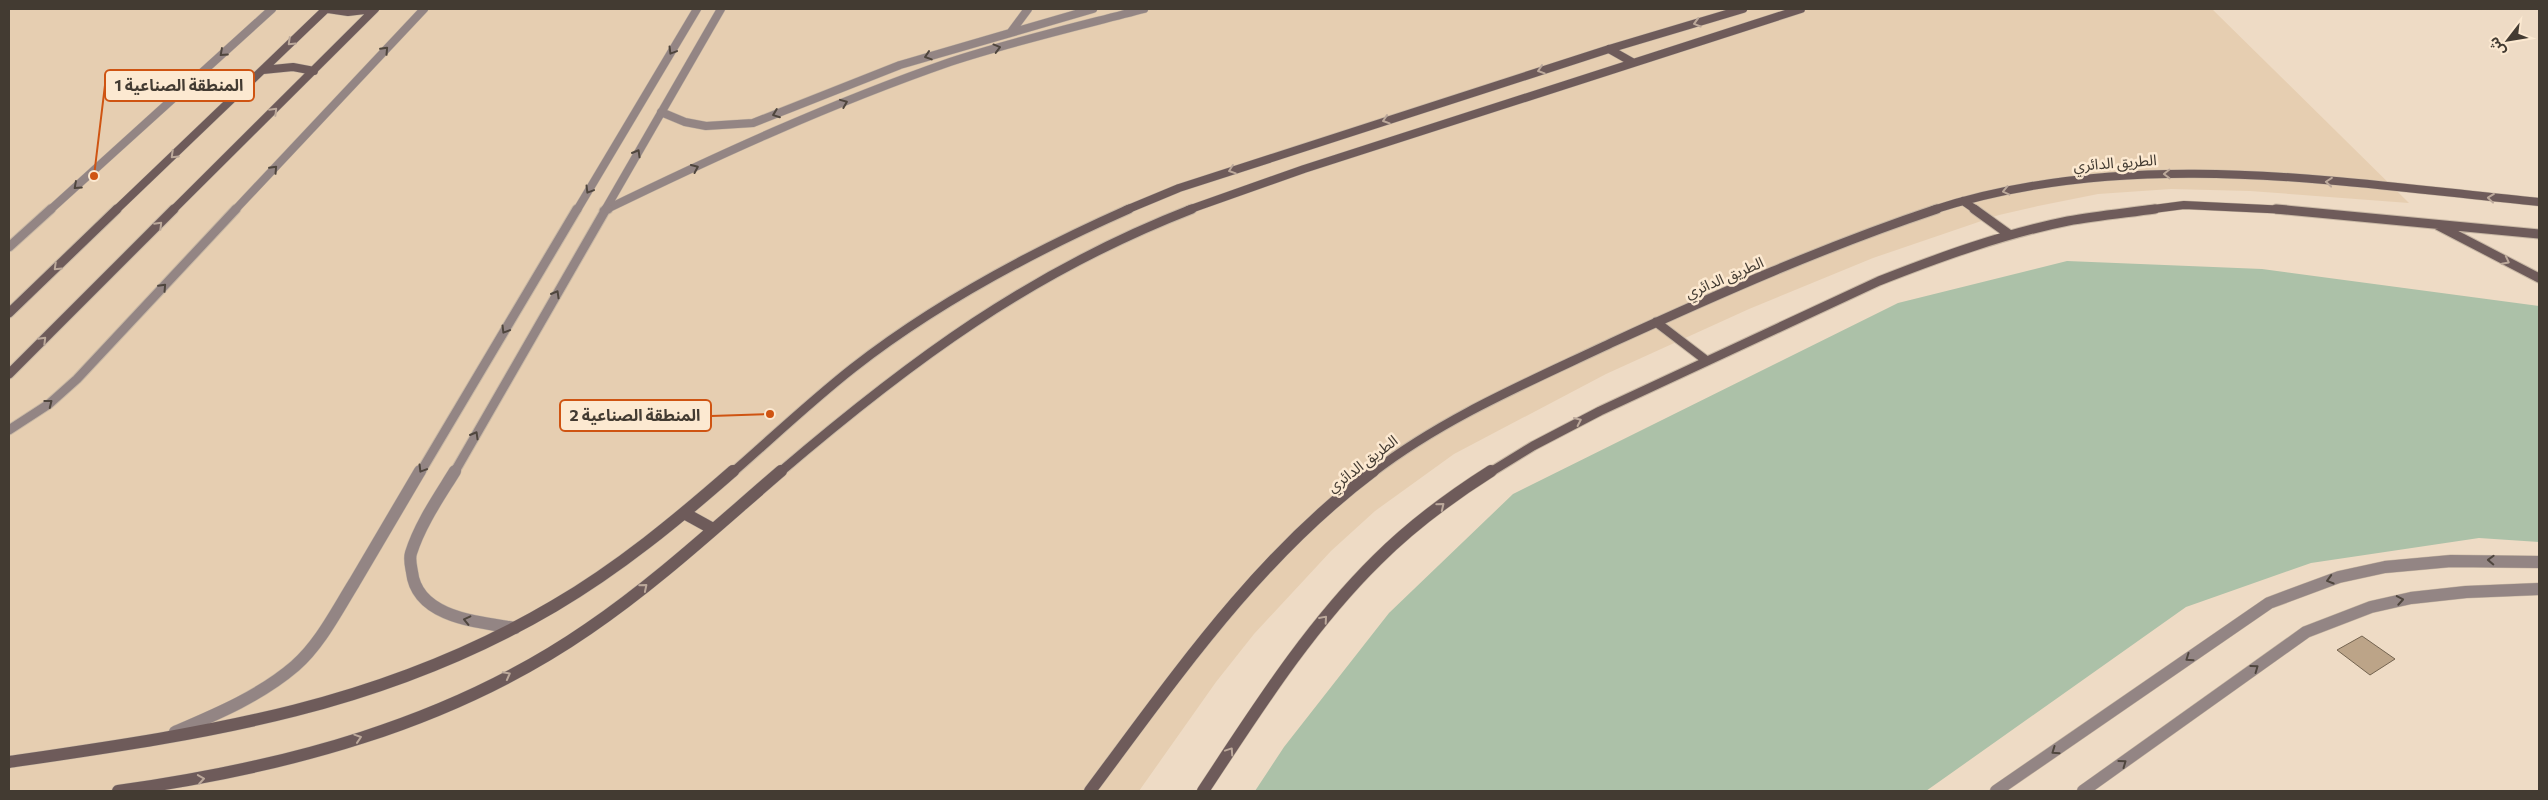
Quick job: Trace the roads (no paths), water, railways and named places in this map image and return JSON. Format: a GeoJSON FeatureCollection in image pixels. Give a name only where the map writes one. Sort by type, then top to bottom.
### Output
{"type":"FeatureCollection","features":[{"type":"Feature","properties":{"kind":"main road"},"geometry":{"type":"LineString","coordinates":[[9,313],[327,9],[348,12],[374,9]]}},
{"type":"Feature","properties":{"kind":"main road"},"geometry":{"type":"LineString","coordinates":[[9,374],[374,9]]}},
{"type":"Feature","properties":{"kind":"main road"},"geometry":{"type":"LineString","coordinates":[[9,762],[158,740],[291,713],[350,696],[417,673],[515,628],[596,579],[684,513],[852,369],[953,300],[1056,241],[1110,215],[1179,188],[1723,12],[1743,9]]}},
{"type":"Feature","properties":{"kind":"main road"},"geometry":{"type":"LineString","coordinates":[[118,791],[210,777],[267,765],[382,730],[438,708],[490,684],[586,630],[628,601],[882,386],[936,346],[988,310],[1094,251],[1192,209],[1288,174],[1801,9]]}},
{"type":"Feature","properties":{"kind":"main road"},"geometry":{"type":"LineString","coordinates":[[1609,49],[1632,62]]}},
{"type":"Feature","properties":{"kind":"main road"},"geometry":{"type":"LineString","coordinates":[[263,70],[293,67],[314,71]]}},
{"type":"Feature","properties":{"kind":"main road","name":"الطريق الدائري"},"geometry":{"type":"LineString","coordinates":[[1090,791],[1230,607],[1276,557],[1322,512],[1370,473],[1420,438],[1518,387],[1656,322],[1871,230],[1963,201],[2026,186],[2096,177],[2170,173],[2260,176],[2539,202]]}},
{"type":"Feature","properties":{"kind":"main road"},"geometry":{"type":"LineString","coordinates":[[1963,201],[2010,235]]}},
{"type":"Feature","properties":{"kind":"main road"},"geometry":{"type":"LineString","coordinates":[[1203,791],[1308,637],[1356,582],[1407,533],[1460,490],[1515,454],[1572,423],[1879,281],[1957,252],[2010,235],[2068,221],[2184,205],[2254,206],[2539,234]]}},
{"type":"Feature","properties":{"kind":"main road"},"geometry":{"type":"LineString","coordinates":[[2432,222],[2539,278]]}},
{"type":"Feature","properties":{"kind":"main road"},"geometry":{"type":"LineString","coordinates":[[1656,322],[1707,361]]}},
{"type":"Feature","properties":{"kind":"main road"},"geometry":{"type":"LineString","coordinates":[[684,513],[713,529]]}},
{"type":"Feature","properties":{"kind":"street"},"geometry":{"type":"LineString","coordinates":[[9,247],[272,9]]}},
{"type":"Feature","properties":{"kind":"street"},"geometry":{"type":"LineString","coordinates":[[9,430],[49,404],[77,379],[424,9]]}},
{"type":"Feature","properties":{"kind":"street"},"geometry":{"type":"LineString","coordinates":[[158,740],[226,710],[271,683],[308,653],[324,631],[697,9]]}},
{"type":"Feature","properties":{"kind":"street"},"geometry":{"type":"LineString","coordinates":[[515,628],[464,620],[432,606],[413,583],[410,555],[423,526],[721,9]]}},
{"type":"Feature","properties":{"kind":"street"},"geometry":{"type":"LineString","coordinates":[[1011,32],[1028,9]]}},
{"type":"Feature","properties":{"kind":"street"},"geometry":{"type":"LineString","coordinates":[[661,112],[694,126],[733,127],[753,123],[900,66],[1093,9]]}},
{"type":"Feature","properties":{"kind":"street"},"geometry":{"type":"LineString","coordinates":[[603,211],[712,160],[906,78],[989,50],[1144,9]]}},
{"type":"Feature","properties":{"kind":"street"},"geometry":{"type":"LineString","coordinates":[[1996,791],[2269,604],[2313,585],[2354,574],[2416,563],[2474,560],[2539,562]]}},
{"type":"Feature","properties":{"kind":"street"},"geometry":{"type":"LineString","coordinates":[[2083,791],[2306,632],[2347,614],[2393,601],[2443,593],[2539,589]]}},
{"type":"Feature","properties":{"kind":"place","name":"المنطقة الصناعية 1"},"geometry":{"type":"Point","coordinates":[94,176]}},
{"type":"Feature","properties":{"kind":"place","name":"المنطقة الصناعية 2"},"geometry":{"type":"Point","coordinates":[770,414]}}]}
